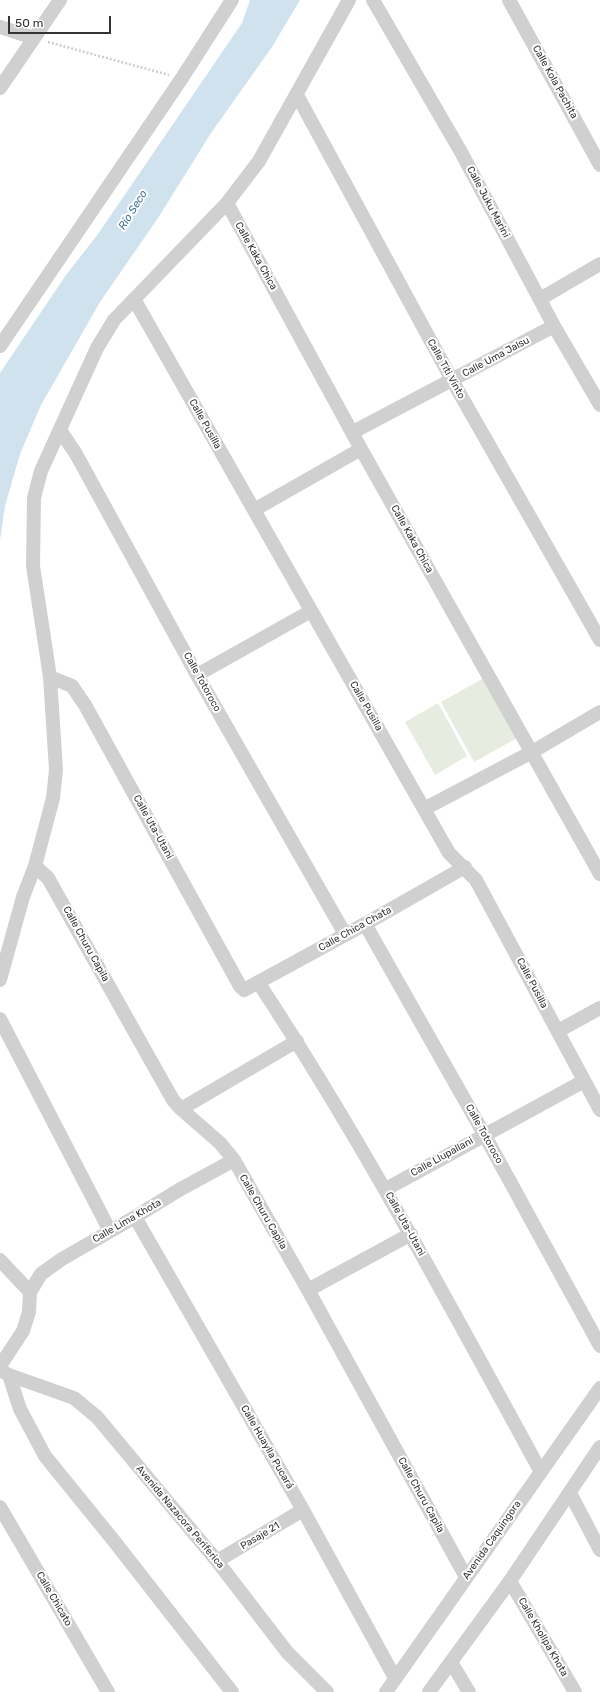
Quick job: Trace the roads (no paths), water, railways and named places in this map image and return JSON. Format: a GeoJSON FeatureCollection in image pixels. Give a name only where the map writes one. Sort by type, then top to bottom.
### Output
{"type":"FeatureCollection","features":[{"type":"Feature","properties":{"kind":"street"},"geometry":{"type":"LineString","coordinates":[[0,88],[60,0]]}},
{"type":"Feature","properties":{"kind":"street"},"geometry":{"type":"LineString","coordinates":[[0,346],[182,78],[232,0]]}},
{"type":"Feature","properties":{"kind":"street"},"geometry":{"type":"LineString","coordinates":[[0,980],[24,897],[35,866],[53,798],[56,770],[50,677],[33,566],[34,498],[41,471],[97,348],[114,320],[227,203],[259,161],[349,0]]}},
{"type":"Feature","properties":{"kind":"street","name":"Calle Juku Marini"},"geometry":{"type":"LineString","coordinates":[[374,0],[461,152],[554,326],[600,405]]}},
{"type":"Feature","properties":{"kind":"street","name":"Calle Kola Pachita"},"geometry":{"type":"LineString","coordinates":[[509,0],[600,165]]}},
{"type":"Feature","properties":{"kind":"street"},"geometry":{"type":"LineString","coordinates":[[0,27],[34,38]]}},
{"type":"Feature","properties":{"kind":"street","name":"Calle Titi Vinto"},"geometry":{"type":"LineString","coordinates":[[297,95],[452,380],[600,640]]}},
{"type":"Feature","properties":{"kind":"street","name":"Calle Kaka Chica"},"geometry":{"type":"LineString","coordinates":[[227,203],[361,449],[600,874]]}},
{"type":"Feature","properties":{"kind":"street"},"geometry":{"type":"LineString","coordinates":[[540,299],[600,264]]}},
{"type":"Feature","properties":{"kind":"street","name":"Calle Pusilla"},"geometry":{"type":"LineString","coordinates":[[134,299],[449,853],[465,867],[476,880],[600,1110]]}},
{"type":"Feature","properties":{"kind":"street","name":"Calle Uma Jalsu"},"geometry":{"type":"LineString","coordinates":[[353,432],[554,326]]}},
{"type":"Feature","properties":{"kind":"street","name":"Calle Totoroco"},"geometry":{"type":"LineString","coordinates":[[60,430],[76,454],[197,675],[345,934]]}},
{"type":"Feature","properties":{"kind":"street"},"geometry":{"type":"LineString","coordinates":[[254,510],[361,449]]}},
{"type":"Feature","properties":{"kind":"street"},"geometry":{"type":"LineString","coordinates":[[197,675],[311,611]]}},
{"type":"Feature","properties":{"kind":"street","name":"Calle Uta-Utani"},"geometry":{"type":"LineString","coordinates":[[50,677],[72,686],[85,705],[240,986],[244,990]]}},
{"type":"Feature","properties":{"kind":"street"},"geometry":{"type":"LineString","coordinates":[[424,810],[532,752],[600,712]]}},
{"type":"Feature","properties":{"kind":"street","name":"Calle Churu Capila"},"geometry":{"type":"LineString","coordinates":[[35,866],[48,878],[165,1088],[181,1109],[220,1143],[234,1160],[308,1290],[466,1577]]}},
{"type":"Feature","properties":{"kind":"street","name":"Calle Chica Chata"},"geometry":{"type":"LineString","coordinates":[[244,990],[465,867]]}},
{"type":"Feature","properties":{"kind":"street","name":"Calle Totoroco"},"geometry":{"type":"LineString","coordinates":[[365,924],[484,1134],[600,1346]]}},
{"type":"Feature","properties":{"kind":"street","name":"Calle Uta-Utani"},"geometry":{"type":"LineString","coordinates":[[258,982],[297,1042],[386,1189],[541,1472]]}},
{"type":"Feature","properties":{"kind":"street"},"geometry":{"type":"LineString","coordinates":[[558,1032],[600,1008]]}},
{"type":"Feature","properties":{"kind":"street"},"geometry":{"type":"LineString","coordinates":[[0,1019],[110,1231]]}},
{"type":"Feature","properties":{"kind":"street"},"geometry":{"type":"LineString","coordinates":[[181,1109],[297,1042]]}},
{"type":"Feature","properties":{"kind":"street","name":"Calle Llupallani"},"geometry":{"type":"LineString","coordinates":[[386,1189],[584,1080]]}},
{"type":"Feature","properties":{"kind":"street","name":"Calle Lima Khota"},"geometry":{"type":"LineString","coordinates":[[30,1292],[41,1274],[62,1259],[179,1190],[234,1160]]}},
{"type":"Feature","properties":{"kind":"street","name":"Calle Huaylla Pucará"},"geometry":{"type":"LineString","coordinates":[[135,1217],[304,1510],[395,1678]]}},
{"type":"Feature","properties":{"kind":"street"},"geometry":{"type":"LineString","coordinates":[[308,1290],[411,1234]]}},
{"type":"Feature","properties":{"kind":"street"},"geometry":{"type":"LineString","coordinates":[[0,1260],[30,1292],[29,1312],[23,1331],[3,1370],[20,1409],[45,1456],[114,1541],[232,1692]]}},
{"type":"Feature","properties":{"kind":"street","name":"Avenida Nazacora Periferica"},"geometry":{"type":"LineString","coordinates":[[3,1370],[74,1398],[97,1417],[217,1561],[287,1652],[327,1692]]}},
{"type":"Feature","properties":{"kind":"street","name":"Avenida Caquingora"},"geometry":{"type":"LineString","coordinates":[[386,1692],[600,1388]]}},
{"type":"Feature","properties":{"kind":"street"},"geometry":{"type":"LineString","coordinates":[[429,1692],[510,1581],[600,1447]]}},
{"type":"Feature","properties":{"kind":"street"},"geometry":{"type":"LineString","coordinates":[[570,1493],[600,1550]]}},
{"type":"Feature","properties":{"kind":"street","name":"Calle Chicato"},"geometry":{"type":"LineString","coordinates":[[0,1507],[108,1692]]}},
{"type":"Feature","properties":{"kind":"street","name":"Pasaje 21"},"geometry":{"type":"LineString","coordinates":[[217,1561],[304,1510]]}},
{"type":"Feature","properties":{"kind":"street","name":"Calle Khollpa Khota"},"geometry":{"type":"LineString","coordinates":[[510,1581],[575,1692]]}},
{"type":"Feature","properties":{"kind":"street"},"geometry":{"type":"LineString","coordinates":[[451,1662],[469,1692]]}},
{"type":"Feature","properties":{"kind":"water","name":"Río Seco"},"geometry":{"type":"Polygon","coordinates":[[[250,0],[300,0],[272,47],[211,133],[158,218],[100,302],[41,405],[20,454],[5,506],[0,540],[0,373],[66,275],[98,234],[242,23],[250,0]]]}}]}
